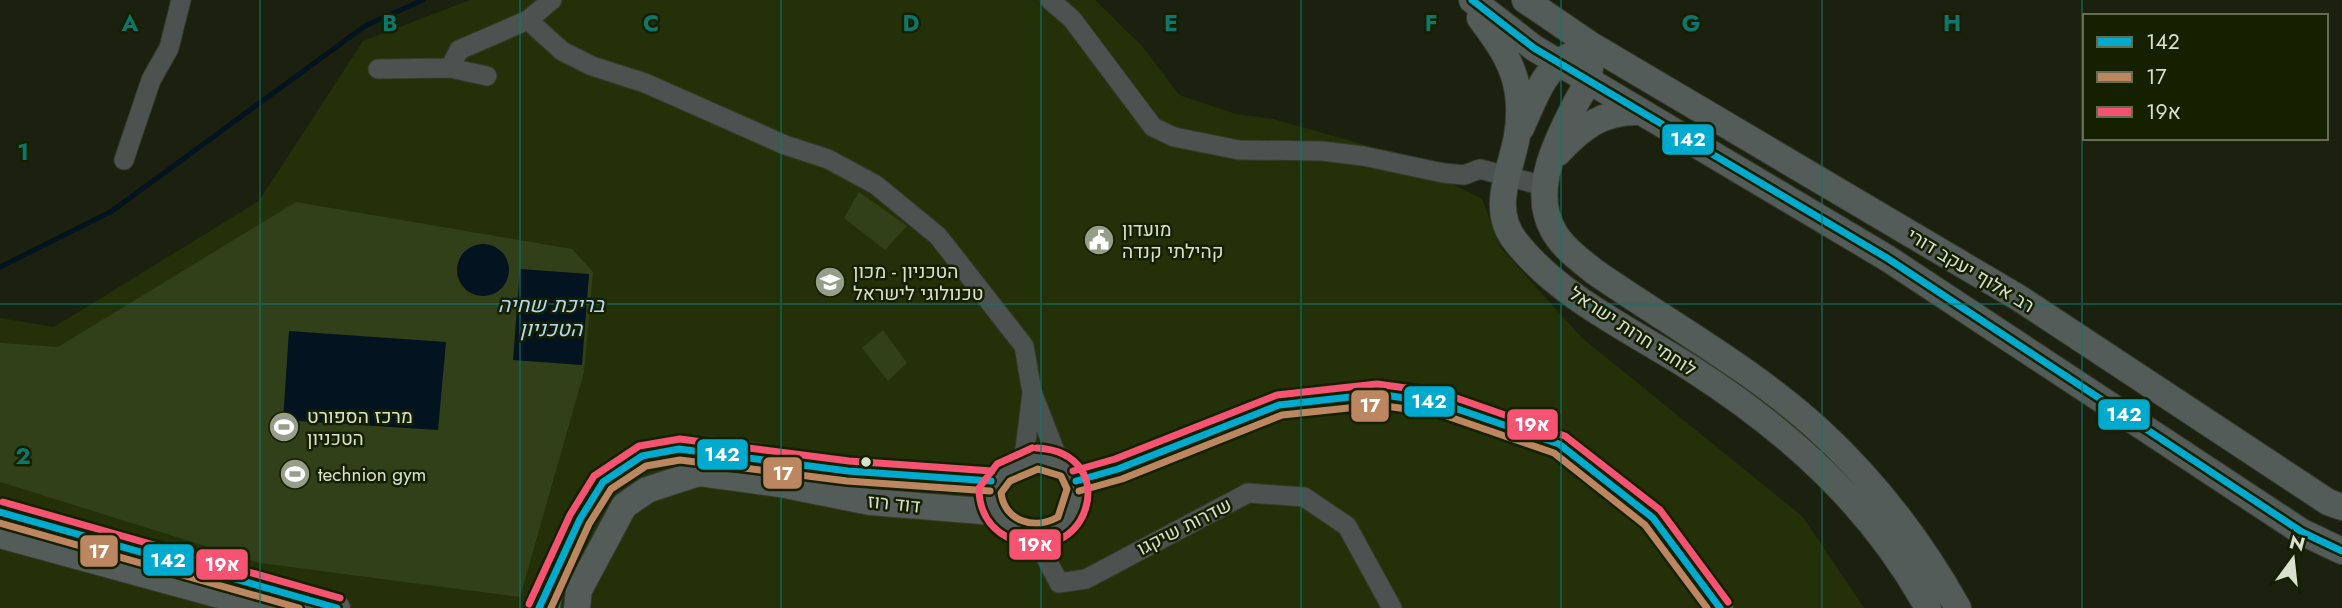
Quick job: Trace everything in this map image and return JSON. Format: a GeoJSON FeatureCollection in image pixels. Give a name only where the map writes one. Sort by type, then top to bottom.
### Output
{"type":"FeatureCollection","features":[{"type":"Feature","properties":{"kind":"main road","name":"לוחמי חרות ישראל"},"geometry":{"type":"LineString","coordinates":[[1466,0],[1508,61],[1517,92],[1517,137],[1505,176],[1504,219],[1513,239],[1530,260],[1572,292],[1762,416],[1801,448],[1875,526],[1928,608]]}},
{"type":"Feature","properties":{"kind":"main road","name":"רב אלוף יעקב דורי"},"geometry":{"type":"LineString","coordinates":[[1472,0],[1589,83],[1887,258],[2302,532],[2342,551]]}},
{"type":"Feature","properties":{"kind":"main road","name":"רב אלוף יעקב דורי"},"geometry":{"type":"LineString","coordinates":[[1525,0],[1591,45],[2019,298],[2239,445],[2328,502],[2342,507]]}},
{"type":"Feature","properties":{"kind":"main road"},"geometry":{"type":"LineString","coordinates":[[1517,137],[1539,87],[1556,62],[1591,45],[1589,83],[1574,105],[1547,174]]}},
{"type":"Feature","properties":{"kind":"main road"},"geometry":{"type":"LineString","coordinates":[[1547,174],[1592,122],[1607,114],[1639,113]]}},
{"type":"Feature","properties":{"kind":"main road","name":"לוחמי חרות ישראל"},"geometry":{"type":"LineString","coordinates":[[1547,174],[1552,229],[1572,253],[1793,408],[1863,473],[1895,509],[1936,568],[1958,608]]}},
{"type":"Feature","properties":{"kind":"main road"},"geometry":{"type":"LineString","coordinates":[[1076,481],[1118,469],[1279,405],[1377,394],[1440,403],[1559,444],[1653,518],[1720,608]]}},
{"type":"Feature","properties":{"kind":"main road","name":"דוד רוז"},"geometry":{"type":"LineString","coordinates":[[545,602],[580,519],[603,482],[642,456],[679,449],[719,452],[848,471],[991,481]]}},
{"type":"Feature","properties":{"kind":"main road"},"geometry":{"type":"LineString","coordinates":[[1035,458],[1058,459],[1066,464],[1076,481],[1076,507],[1069,519],[1060,528],[1035,537],[1011,530],[993,512],[991,481],[1020,463],[1035,458]]}},
{"type":"Feature","properties":{"kind":"main road","name":"דוד רוז"},"geometry":{"type":"LineString","coordinates":[[577,608],[579,590],[624,506],[647,490],[699,473],[780,484],[870,502],[993,512]]}},
{"type":"Feature","properties":{"kind":"main road"},"geometry":{"type":"LineString","coordinates":[[0,512],[337,608]]}},
{"type":"Feature","properties":{"kind":"main road"},"geometry":{"type":"LineString","coordinates":[[0,535],[267,608]]}},
{"type":"Feature","properties":{"kind":"street"},"geometry":{"type":"LineString","coordinates":[[124,160],[151,80],[169,48],[181,0]]}},
{"type":"Feature","properties":{"kind":"street"},"geometry":{"type":"LineString","coordinates":[[450,68],[459,50],[528,20],[552,0]]}},
{"type":"Feature","properties":{"kind":"street"},"geometry":{"type":"LineString","coordinates":[[1050,0],[1072,19],[1153,127],[1174,136],[1239,150],[1322,151],[1390,160],[1443,173],[1464,175],[1480,169],[1505,176],[1547,174]]}},
{"type":"Feature","properties":{"kind":"street"},"geometry":{"type":"LineString","coordinates":[[528,20],[562,51],[592,66],[645,83],[785,145],[828,159],[876,185],[938,236],[1024,346],[1032,392],[1058,459]]}},
{"type":"Feature","properties":{"kind":"street"},"geometry":{"type":"LineString","coordinates":[[378,69],[450,68],[487,76]]}},
{"type":"Feature","properties":{"kind":"street"},"geometry":{"type":"LineString","coordinates":[[1020,463],[1025,449],[1032,392]]}},
{"type":"Feature","properties":{"kind":"street","name":"שדרות שיקגו"},"geometry":{"type":"LineString","coordinates":[[1035,537],[1059,583],[1086,579],[1248,493],[1304,497],[1347,526],[1392,608]]}},
{"type":"Feature","properties":{"kind":"shaded area","name":"הטכניון - מכון טכנולוגי לישראל"},"geometry":{"type":"Polygon","coordinates":[[[470,0],[1095,0],[1142,46],[1179,95],[1236,114],[1273,119],[1390,152],[1482,199],[1500,247],[1582,338],[1803,517],[1864,608],[0,608],[0,318],[54,327],[259,201],[363,41],[470,0]]]}},
{"type":"Feature","properties":{"kind":"shaded area"},"geometry":{"type":"Polygon","coordinates":[[[859,192],[907,226],[885,250],[844,218],[859,192]]]}},
{"type":"Feature","properties":{"kind":"shaded area","name":"מרכז הספורט הטכניון"},"geometry":{"type":"Polygon","coordinates":[[[296,202],[572,249],[593,272],[584,372],[520,597],[260,563],[0,482],[0,343],[58,347],[296,202]]]}},
{"type":"Feature","properties":{"kind":"shaded area"},"geometry":{"type":"Polygon","coordinates":[[[883,330],[907,363],[888,381],[862,348],[883,330]]]}},
{"type":"Feature","properties":{"kind":"water"},"geometry":{"type":"Polygon","coordinates":[[[483,244],[502,251],[509,270],[502,289],[483,296],[464,289],[457,270],[464,251],[483,244]]]}},
{"type":"Feature","properties":{"kind":"water","name":"בריכת שחיה הטכניון"},"geometry":{"type":"Polygon","coordinates":[[[520,269],[589,274],[582,365],[513,360],[520,269]]]}},
{"type":"Feature","properties":{"kind":"water"},"geometry":{"type":"Polygon","coordinates":[[[289,331],[446,342],[438,430],[283,420],[289,331]]]}},
{"type":"Feature","properties":{"kind":"waterway"},"geometry":{"type":"LineString","coordinates":[[0,267],[112,211],[365,26],[423,0]]}},
{"type":"Feature","properties":{"kind":"transit line","name":"142"},"geometry":{"type":"LineString","coordinates":[[1472,0],[1534,48],[1887,258],[2302,532],[2342,551]]}},
{"type":"Feature","properties":{"kind":"transit line","name":"19א"},"geometry":{"type":"LineString","coordinates":[[1073,471],[1115,459],[1277,395],[1377,384],[1442,393],[1565,436],[1660,510],[1728,602]]}},
{"type":"Feature","properties":{"kind":"transit line","name":"142"},"geometry":{"type":"LineString","coordinates":[[1076,481],[1118,469],[1279,405],[1377,394],[1440,403],[1559,444],[1653,518],[1720,608]]}},
{"type":"Feature","properties":{"kind":"transit line","name":"17"},"geometry":{"type":"LineString","coordinates":[[1079,491],[1122,479],[1282,415],[1377,405],[1438,413],[1554,453],[1645,525],[1707,608]]}},
{"type":"Feature","properties":{"kind":"transit line","name":"19א"},"geometry":{"type":"LineString","coordinates":[[529,604],[570,515],[594,476],[639,446],[680,439],[849,461],[992,471]]}},
{"type":"Feature","properties":{"kind":"transit line","name":"19א"},"geometry":{"type":"LineString","coordinates":[[1032,448],[997,464],[979,488],[983,510],[990,523],[1007,537],[1035,545],[1058,540],[1075,527],[1085,509],[1088,489],[1081,470],[1065,455],[1037,448]]}},
{"type":"Feature","properties":{"kind":"transit line","name":"142"},"geometry":{"type":"LineString","coordinates":[[539,608],[580,519],[603,482],[642,456],[679,449],[848,471],[991,481]]}},
{"type":"Feature","properties":{"kind":"transit line","name":"17"},"geometry":{"type":"LineString","coordinates":[[551,608],[589,524],[611,489],[646,466],[680,460],[847,481],[990,491]]}},
{"type":"Feature","properties":{"kind":"transit line","name":"17"},"geometry":{"type":"LineString","coordinates":[[1038,469],[1061,476],[1067,489],[1058,517],[1031,523],[1022,521],[1008,511],[1001,493],[1010,481],[1038,469]]}},
{"type":"Feature","properties":{"kind":"transit line","name":"19א"},"geometry":{"type":"LineString","coordinates":[[3,502],[340,598]]}},
{"type":"Feature","properties":{"kind":"transit line","name":"142"},"geometry":{"type":"LineString","coordinates":[[0,512],[337,608]]}},
{"type":"Feature","properties":{"kind":"transit line","name":"17"},"geometry":{"type":"LineString","coordinates":[[0,523],[299,608]]}},
{"type":"Feature","properties":{"kind":"place","name":"מועדון קהילתי קנדה"},"geometry":{"type":"Point","coordinates":[1099,240]}},
{"type":"Feature","properties":{"kind":"place","name":"הטכניון - מכון טכנולוגי לישראל"},"geometry":{"type":"Point","coordinates":[830,282]}},
{"type":"Feature","properties":{"kind":"place","name":"מרכז הספורט הטכניון"},"geometry":{"type":"Point","coordinates":[284,427]}},
{"type":"Feature","properties":{"kind":"place","name":"technion gym"},"geometry":{"type":"Point","coordinates":[295,474]}}]}
